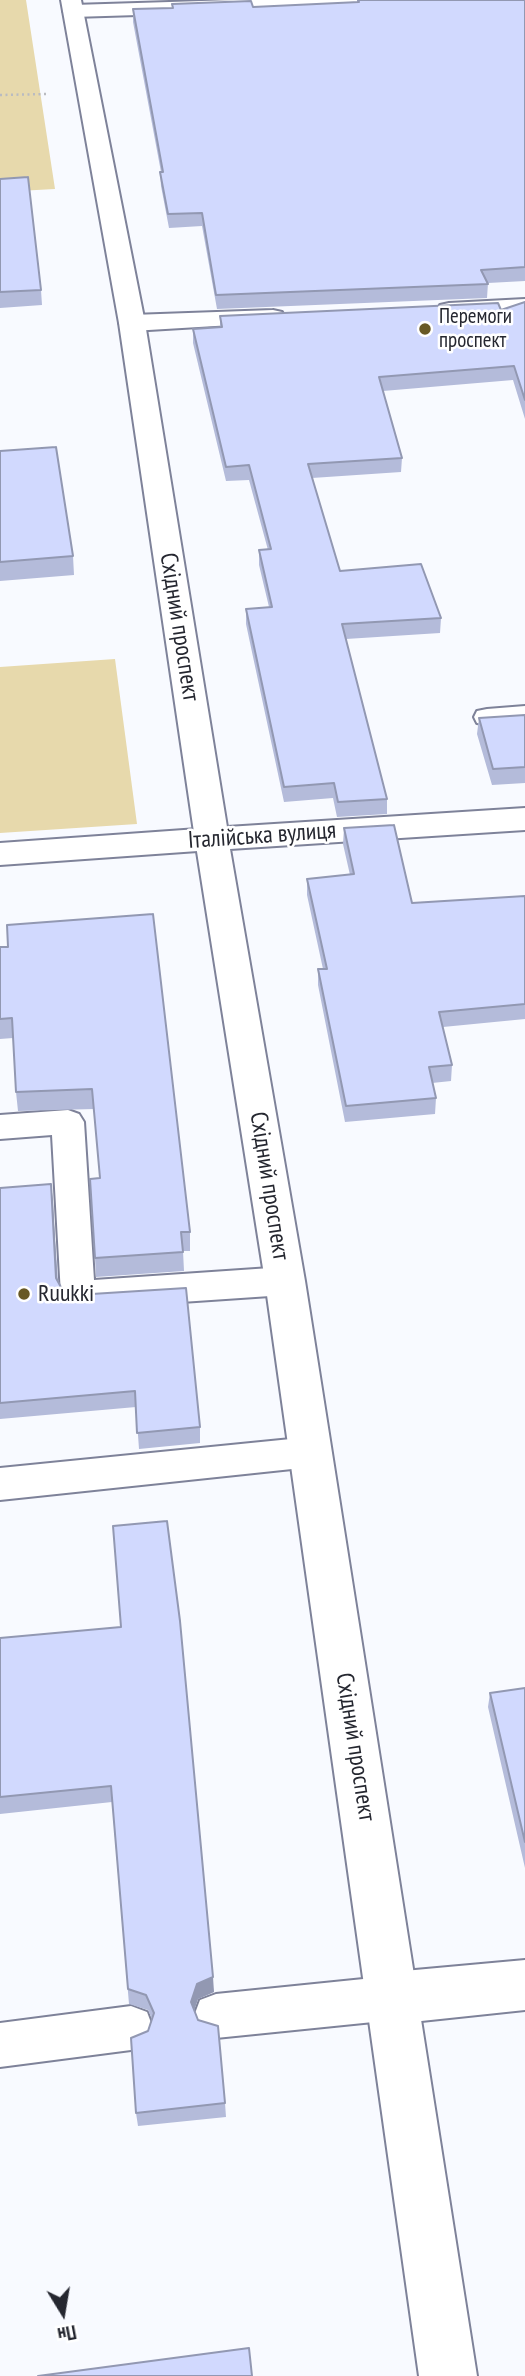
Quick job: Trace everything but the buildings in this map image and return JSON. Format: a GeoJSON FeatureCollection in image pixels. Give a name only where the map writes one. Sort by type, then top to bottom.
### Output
{"type":"FeatureCollection","features":[{"type":"Feature","properties":{"kind":"main road"},"geometry":{"type":"LineString","coordinates":[[72,6],[430,0]]}},
{"type":"Feature","properties":{"kind":"main road","name":"Східний проспект"},"geometry":{"type":"LineString","coordinates":[[72,6],[132,323],[212,839],[285,1281],[448,2376]]}},
{"type":"Feature","properties":{"kind":"main road"},"geometry":{"type":"LineString","coordinates":[[431,311],[525,306]]}},
{"type":"Feature","properties":{"kind":"main road"},"geometry":{"type":"LineString","coordinates":[[132,323],[295,316]]}},
{"type":"Feature","properties":{"kind":"main road","name":"Італійська вулиця"},"geometry":{"type":"LineString","coordinates":[[0,854],[525,819]]}},
{"type":"Feature","properties":{"kind":"main road"},"geometry":{"type":"LineString","coordinates":[[393,1998],[525,1985]]}},
{"type":"Feature","properties":{"kind":"lane"},"geometry":{"type":"LineString","coordinates":[[487,717],[525,714]]}},
{"type":"Feature","properties":{"kind":"lane"},"geometry":{"type":"LineString","coordinates":[[0,1127],[68,1122],[78,1295],[285,1281]]}},
{"type":"Feature","properties":{"kind":"lane"},"geometry":{"type":"LineString","coordinates":[[0,1484],[311,1452]]}},
{"type":"Feature","properties":{"kind":"lane"},"geometry":{"type":"LineString","coordinates":[[216,2016],[393,1998]]}},
{"type":"Feature","properties":{"kind":"lane"},"geometry":{"type":"LineString","coordinates":[[0,2045],[131,2028]]}},
{"type":"Feature","properties":{"kind":"shaded area"},"geometry":{"type":"Polygon","coordinates":[[[0,0],[26,0],[55,189],[0,192],[0,0]]]}},
{"type":"Feature","properties":{"kind":"shaded area"},"geometry":{"type":"Polygon","coordinates":[[[115,659],[137,824],[0,833],[0,667],[115,659]]]}},
{"type":"Feature","properties":{"kind":"place","name":"Перемоги проспект"},"geometry":{"type":"Point","coordinates":[425,329]}},
{"type":"Feature","properties":{"kind":"place","name":"Ruukki"},"geometry":{"type":"Point","coordinates":[24,1294]}}]}
